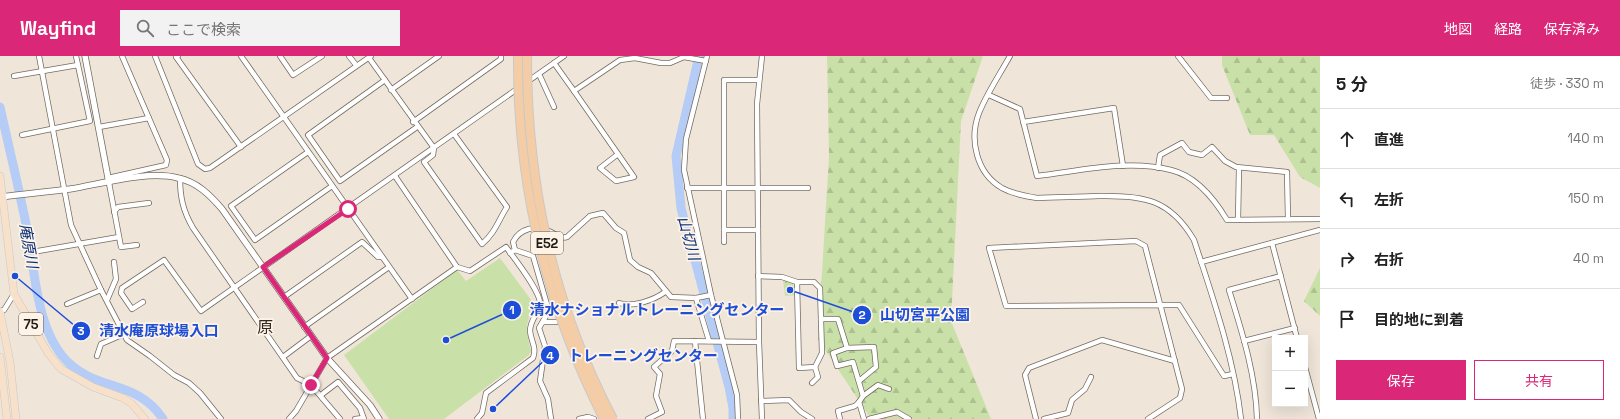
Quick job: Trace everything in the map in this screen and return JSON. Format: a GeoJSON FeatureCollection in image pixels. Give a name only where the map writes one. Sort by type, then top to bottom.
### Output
{"type":"FeatureCollection","features":[{"type":"Feature","properties":{"kind":"highway","name":"E52"},"geometry":{"type":"LineString","coordinates":[[518,56],[521,141],[534,224],[556,308],[572,352],[604,419]]}},
{"type":"Feature","properties":{"kind":"highway","name":"E52"},"geometry":{"type":"LineString","coordinates":[[527,56],[530,140],[542,222],[553,268],[574,331],[589,368],[613,419]]}},
{"type":"Feature","properties":{"kind":"main road","name":"75"},"geometry":{"type":"LineString","coordinates":[[0,176],[14,294],[48,353],[61,369],[93,387],[123,398],[132,404],[145,419]]}},
{"type":"Feature","properties":{"kind":"main road","name":"75"},"geometry":{"type":"LineString","coordinates":[[0,311],[12,376],[16,419]]}},
{"type":"Feature","properties":{"kind":"main road"},"geometry":{"type":"LineString","coordinates":[[0,357],[7,419]]}},
{"type":"Feature","properties":{"kind":"street"},"geometry":{"type":"LineString","coordinates":[[39,56],[71,226],[101,290],[127,340],[174,375],[189,383],[221,419]]}},
{"type":"Feature","properties":{"kind":"street"},"geometry":{"type":"LineString","coordinates":[[22,135],[90,121],[76,56]]}},
{"type":"Feature","properties":{"kind":"street"},"geometry":{"type":"LineString","coordinates":[[85,56],[121,247],[137,245]]}},
{"type":"Feature","properties":{"kind":"street"},"geometry":{"type":"LineString","coordinates":[[2,197],[64,190],[109,180],[166,164],[167,160],[122,56]]}},
{"type":"Feature","properties":{"kind":"street"},"geometry":{"type":"LineString","coordinates":[[154,56],[198,164],[205,169],[210,168],[241,147],[370,57],[413,122],[434,148],[433,155],[424,162],[482,244],[493,234],[497,222],[507,207],[454,134]]}},
{"type":"Feature","properties":{"kind":"street"},"geometry":{"type":"LineString","coordinates":[[178,56],[176,57],[241,147]]}},
{"type":"Feature","properties":{"kind":"street"},"geometry":{"type":"LineString","coordinates":[[241,56],[412,299]]}},
{"type":"Feature","properties":{"kind":"street"},"geometry":{"type":"LineString","coordinates":[[280,56],[293,75],[322,56]]}},
{"type":"Feature","properties":{"kind":"street"},"geometry":{"type":"LineString","coordinates":[[349,56],[356,66]]}},
{"type":"Feature","properties":{"kind":"street"},"geometry":{"type":"LineString","coordinates":[[391,90],[439,56]]}},
{"type":"Feature","properties":{"kind":"street"},"geometry":{"type":"LineString","coordinates":[[413,122],[501,60],[501,56]]}},
{"type":"Feature","properties":{"kind":"street"},"geometry":{"type":"LineString","coordinates":[[143,302],[132,309],[121,293],[122,288],[164,260],[201,311],[564,56]]}},
{"type":"Feature","properties":{"kind":"street"},"geometry":{"type":"LineString","coordinates":[[762,56],[757,104],[759,342],[762,419]]}},
{"type":"Feature","properties":{"kind":"street"},"geometry":{"type":"LineString","coordinates":[[1010,56],[979,112],[974,129],[974,144],[978,158],[984,170],[1002,188],[1014,194],[1037,198],[1123,195],[1133,196],[1154,201],[1172,212],[1188,229],[1194,240],[1224,336],[1233,374],[1240,419]]}},
{"type":"Feature","properties":{"kind":"street"},"geometry":{"type":"LineString","coordinates":[[1178,56],[1211,98],[1227,98]]}},
{"type":"Feature","properties":{"kind":"street"},"geometry":{"type":"LineString","coordinates":[[574,91],[620,60],[635,58],[662,63],[684,57],[706,58],[684,155],[687,188],[710,295],[737,395],[738,419]]}},
{"type":"Feature","properties":{"kind":"street"},"geometry":{"type":"LineString","coordinates":[[554,63],[574,91],[630,171],[634,177],[616,181],[600,168],[618,154]]}},
{"type":"Feature","properties":{"kind":"street"},"geometry":{"type":"LineString","coordinates":[[14,76],[78,64]]}},
{"type":"Feature","properties":{"kind":"street"},"geometry":{"type":"LineString","coordinates":[[538,74],[554,107]]}},
{"type":"Feature","properties":{"kind":"street"},"geometry":{"type":"LineString","coordinates":[[385,80],[308,135],[340,181],[417,127]]}},
{"type":"Feature","properties":{"kind":"street"},"geometry":{"type":"LineString","coordinates":[[724,242],[724,80],[759,80]]}},
{"type":"Feature","properties":{"kind":"street"},"geometry":{"type":"LineString","coordinates":[[989,95],[1020,109],[1037,176],[1123,166],[1172,170],[1187,177],[1211,196],[1227,220],[1320,220]]}},
{"type":"Feature","properties":{"kind":"street"},"geometry":{"type":"LineString","coordinates":[[1023,122],[1114,108],[1123,166]]}},
{"type":"Feature","properties":{"kind":"street"},"geometry":{"type":"LineString","coordinates":[[99,127],[149,118]]}},
{"type":"Feature","properties":{"kind":"street"},"geometry":{"type":"LineString","coordinates":[[1158,168],[1160,155],[1182,143],[1189,152],[1202,156],[1212,147],[1225,161],[1239,168],[1287,172],[1288,219]]}},
{"type":"Feature","properties":{"kind":"street"},"geometry":{"type":"LineString","coordinates":[[308,152],[231,206],[255,240],[332,186]]}},
{"type":"Feature","properties":{"kind":"street"},"geometry":{"type":"LineString","coordinates":[[1238,220],[1239,168]]}},
{"type":"Feature","properties":{"kind":"street"},"geometry":{"type":"LineString","coordinates":[[109,180],[150,175],[180,178],[201,188],[213,198],[327,358],[370,405],[379,419]]}},
{"type":"Feature","properties":{"kind":"street"},"geometry":{"type":"LineString","coordinates":[[395,176],[457,267],[470,271],[506,247],[512,252],[539,296],[540,307],[532,320],[530,330],[535,352],[533,358],[486,393],[482,413],[477,419]]}},
{"type":"Feature","properties":{"kind":"street"},"geometry":{"type":"LineString","coordinates":[[180,178],[181,200],[187,218],[297,378],[303,381]]}},
{"type":"Feature","properties":{"kind":"street"},"geometry":{"type":"LineString","coordinates":[[687,188],[808,188]]}},
{"type":"Feature","properties":{"kind":"street"},"geometry":{"type":"LineString","coordinates":[[114,212],[118,207],[150,203]]}},
{"type":"Feature","properties":{"kind":"street"},"geometry":{"type":"LineString","coordinates":[[512,252],[513,242],[521,232],[528,229],[542,228],[551,231],[558,237],[567,237],[590,216],[603,213],[616,228],[624,233],[630,260],[638,267],[651,273],[665,292],[671,297],[697,298],[710,295]]}},
{"type":"Feature","properties":{"kind":"street"},"geometry":{"type":"LineString","coordinates":[[724,230],[758,230]]}},
{"type":"Feature","properties":{"kind":"street"},"geometry":{"type":"LineString","coordinates":[[1201,262],[1320,230]]}},
{"type":"Feature","properties":{"kind":"street"},"geometry":{"type":"LineString","coordinates":[[38,251],[119,236]]}},
{"type":"Feature","properties":{"kind":"street"},"geometry":{"type":"LineString","coordinates":[[1148,419],[1174,402],[1182,393],[1175,361],[1160,305],[1145,246],[1136,241],[990,248],[1006,306],[1160,305],[1178,305],[1224,376],[1233,374]]}},
{"type":"Feature","properties":{"kind":"street"},"geometry":{"type":"LineString","coordinates":[[284,296],[362,242],[378,257],[382,257]]}},
{"type":"Feature","properties":{"kind":"street"},"geometry":{"type":"LineString","coordinates":[[1272,243],[1296,335]]}},
{"type":"Feature","properties":{"kind":"street"},"geometry":{"type":"LineString","coordinates":[[512,252],[534,256],[548,308],[539,328],[545,346],[540,381],[548,399],[551,419]]}},
{"type":"Feature","properties":{"kind":"street"},"geometry":{"type":"LineString","coordinates":[[107,300],[116,279],[114,262]]}},
{"type":"Feature","properties":{"kind":"street"},"geometry":{"type":"LineString","coordinates":[[304,327],[389,267]]}},
{"type":"Feature","properties":{"kind":"street"},"geometry":{"type":"LineString","coordinates":[[289,419],[296,411],[327,358],[457,267]]}},
{"type":"Feature","properties":{"kind":"street"},"geometry":{"type":"LineString","coordinates":[[758,276],[782,277],[797,282],[814,282],[820,288],[822,353],[815,368],[818,377],[812,383]]}},
{"type":"Feature","properties":{"kind":"street"},"geometry":{"type":"LineString","coordinates":[[1257,419],[1253,384],[1244,341],[1229,290],[1281,276]]}},
{"type":"Feature","properties":{"kind":"street"},"geometry":{"type":"LineString","coordinates":[[797,282],[799,368],[815,368]]}},
{"type":"Feature","properties":{"kind":"street"},"geometry":{"type":"LineString","coordinates":[[67,304],[101,290]]}},
{"type":"Feature","properties":{"kind":"street"},"geometry":{"type":"LineString","coordinates":[[619,303],[626,306],[658,297],[665,292]]}},
{"type":"Feature","properties":{"kind":"street"},"geometry":{"type":"LineString","coordinates":[[0,311],[4,310],[14,294]]}},
{"type":"Feature","properties":{"kind":"street"},"geometry":{"type":"LineString","coordinates":[[697,298],[710,341]]}},
{"type":"Feature","properties":{"kind":"street"},"geometry":{"type":"LineString","coordinates":[[821,319],[838,319],[847,348]]}},
{"type":"Feature","properties":{"kind":"street"},"geometry":{"type":"LineString","coordinates":[[543,322],[556,322]]}},
{"type":"Feature","properties":{"kind":"street"},"geometry":{"type":"LineString","coordinates":[[1244,341],[1294,328]]}},
{"type":"Feature","properties":{"kind":"street"},"geometry":{"type":"LineString","coordinates":[[97,356],[101,344],[124,334]]}},
{"type":"Feature","properties":{"kind":"street"},"geometry":{"type":"LineString","coordinates":[[283,357],[311,336]]}},
{"type":"Feature","properties":{"kind":"street"},"geometry":{"type":"LineString","coordinates":[[1036,419],[1024,375],[1029,368],[1102,340],[1175,361]]}},
{"type":"Feature","properties":{"kind":"street"},"geometry":{"type":"LineString","coordinates":[[648,419],[662,412],[656,396],[660,374],[654,367],[672,351],[674,341],[759,342]]}},
{"type":"Feature","properties":{"kind":"street"},"geometry":{"type":"LineString","coordinates":[[695,341],[702,419]]}},
{"type":"Feature","properties":{"kind":"street"},"geometry":{"type":"LineString","coordinates":[[859,381],[876,368],[874,347],[847,348],[833,353],[836,366],[853,362],[863,396]]}},
{"type":"Feature","properties":{"kind":"street"},"geometry":{"type":"LineString","coordinates":[[1306,371],[1319,419]]}},
{"type":"Feature","properties":{"kind":"street"},"geometry":{"type":"LineString","coordinates":[[1044,419],[1068,413],[1072,400],[1085,389],[1091,377]]}},
{"type":"Feature","properties":{"kind":"street"},"geometry":{"type":"LineString","coordinates":[[321,395],[338,382],[360,408],[363,418],[355,419]]}},
{"type":"Feature","properties":{"kind":"street"},"geometry":{"type":"LineString","coordinates":[[311,385],[340,419]]}},
{"type":"Feature","properties":{"kind":"street"},"geometry":{"type":"LineString","coordinates":[[840,419],[838,412],[855,406],[863,396],[878,385],[889,389]]}},
{"type":"Feature","properties":{"kind":"street"},"geometry":{"type":"LineString","coordinates":[[761,400],[789,400],[801,412],[812,419]]}},
{"type":"Feature","properties":{"kind":"street"},"geometry":{"type":"LineString","coordinates":[[859,402],[864,419]]}},
{"type":"Feature","properties":{"kind":"street"},"geometry":{"type":"LineString","coordinates":[[1315,403],[1320,402]]}},
{"type":"Feature","properties":{"kind":"street"},"geometry":{"type":"LineString","coordinates":[[869,419],[897,412],[909,419]]}},
{"type":"Feature","properties":{"kind":"street"},"geometry":{"type":"LineString","coordinates":[[579,419],[588,417],[594,419]]}},
{"type":"Feature","properties":{"kind":"green space"},"geometry":{"type":"Polygon","coordinates":[[[827,56],[983,56],[961,121],[951,321],[991,419],[871,419],[818,339],[829,156],[827,56]]]}},
{"type":"Feature","properties":{"kind":"green space"},"geometry":{"type":"Polygon","coordinates":[[[1222,56],[1320,56],[1320,188],[1300,177],[1274,135],[1250,135],[1222,65],[1222,56]]]}},
{"type":"Feature","properties":{"kind":"green space"},"geometry":{"type":"Polygon","coordinates":[[[500,258],[534,304],[527,327],[531,351],[529,355],[444,419],[389,419],[344,355],[457,270],[466,281],[500,258]]]}},
{"type":"Feature","properties":{"kind":"green space"},"geometry":{"type":"Polygon","coordinates":[[[1320,268],[1320,316],[1304,301],[1320,268]]]}},
{"type":"Feature","properties":{"kind":"green space"},"geometry":{"type":"Polygon","coordinates":[[[783,280],[793,283],[795,295],[785,296],[783,280]]]}},
{"type":"Feature","properties":{"kind":"waterway","name":"山切川"},"geometry":{"type":"LineString","coordinates":[[699,56],[676,156],[681,208],[729,387],[733,408],[733,419]]}},
{"type":"Feature","properties":{"kind":"waterway","name":"庵原川"},"geometry":{"type":"LineString","coordinates":[[0,107],[27,229],[39,301],[50,337],[59,352],[71,365],[95,379],[131,392],[142,398],[153,407],[163,419]]}},
{"type":"Feature","properties":{"kind":"place","name":"清水庵原球場入口"},"geometry":{"type":"Point","coordinates":[15,276]}},
{"type":"Feature","properties":{"kind":"place","name":"山切宮平公園"},"geometry":{"type":"Point","coordinates":[790,290]}},
{"type":"Feature","properties":{"kind":"place","name":"清水ナショナルトレーニングセンター"},"geometry":{"type":"Point","coordinates":[446,340]}},
{"type":"Feature","properties":{"kind":"place","name":"トレーニングセンター"},"geometry":{"type":"Point","coordinates":[493,409]}},
{"type":"Feature","properties":{"kind":"district","name":"原"},"geometry":{"type":"Point","coordinates":[265,327]}},
{"type":"Feature","properties":{"kind":"route"},"geometry":{"type":"LineString","coordinates":[[311,385],[327,358],[263,267],[348,209]]}}]}
